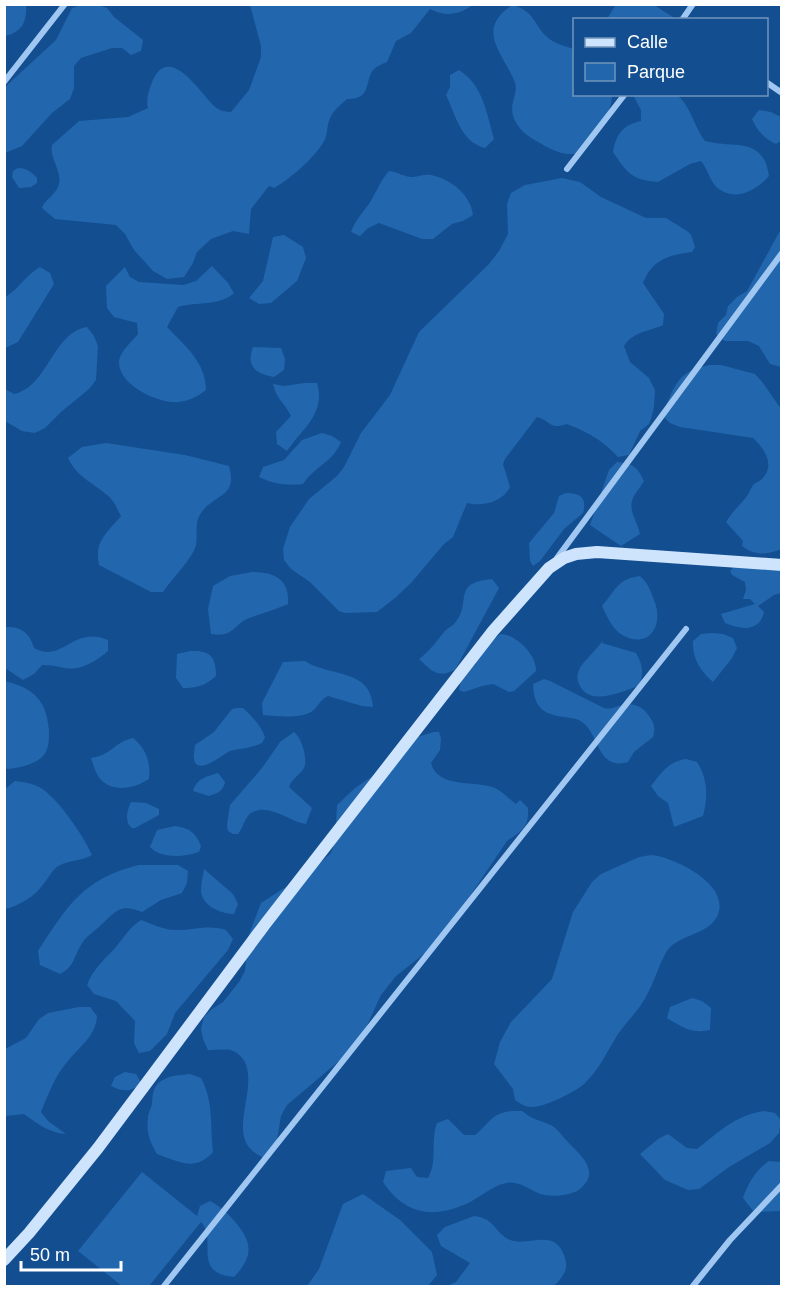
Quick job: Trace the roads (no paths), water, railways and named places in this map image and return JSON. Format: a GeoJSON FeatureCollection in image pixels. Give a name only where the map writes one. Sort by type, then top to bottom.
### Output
{"type":"FeatureCollection","features":[{"type":"Feature","properties":{"kind":"street"},"geometry":{"type":"LineString","coordinates":[[4,82],[65,4]]}},
{"type":"Feature","properties":{"kind":"street"},"geometry":{"type":"LineString","coordinates":[[683,18],[693,4]]}},
{"type":"Feature","properties":{"kind":"street"},"geometry":{"type":"LineString","coordinates":[[768,83],[782,93]]}},
{"type":"Feature","properties":{"kind":"street"},"geometry":{"type":"LineString","coordinates":[[567,169],[622,96]]}},
{"type":"Feature","properties":{"kind":"street"},"geometry":{"type":"LineString","coordinates":[[4,1260],[98,1148],[266,923],[493,631],[549,568],[782,253]]}},
{"type":"Feature","properties":{"kind":"street"},"geometry":{"type":"LineString","coordinates":[[549,568],[564,558],[597,552],[782,565]]}},
{"type":"Feature","properties":{"kind":"street"},"geometry":{"type":"LineString","coordinates":[[164,1287],[686,630]]}},
{"type":"Feature","properties":{"kind":"street"},"geometry":{"type":"LineString","coordinates":[[693,1287],[729,1240],[782,1185]]}}]}
